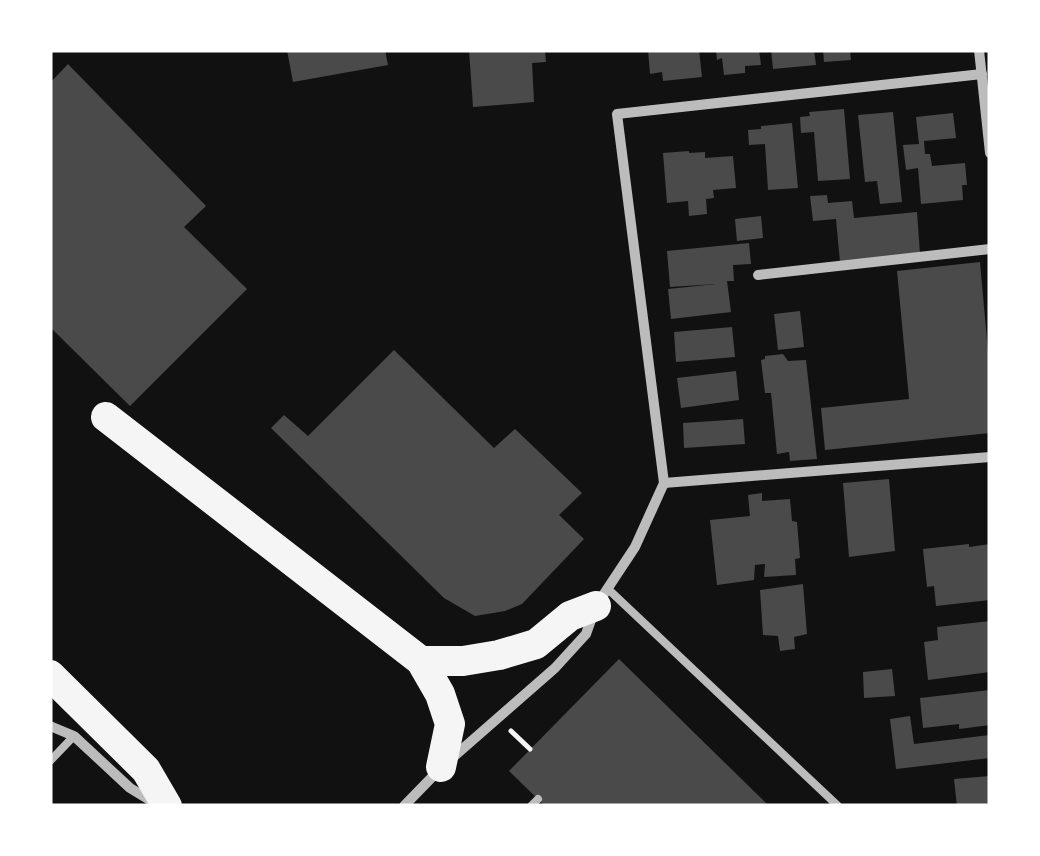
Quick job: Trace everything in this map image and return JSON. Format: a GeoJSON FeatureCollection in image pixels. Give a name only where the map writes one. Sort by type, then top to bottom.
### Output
{"type":"FeatureCollection","features":[{"type":"Feature","properties":{"kind":"highway"},"geometry":{"type":"LineString","coordinates":[[106,417],[422,661],[440,694],[450,724],[441,767]]}},
{"type":"Feature","properties":{"kind":"highway"},"geometry":{"type":"LineString","coordinates":[[422,661],[481,658],[536,644],[570,616],[602,598]]}},
{"type":"Feature","properties":{"kind":"highway"},"geometry":{"type":"LineString","coordinates":[[50,675],[146,770],[163,806]]}},
{"type":"Feature","properties":{"kind":"street"},"geometry":{"type":"LineString","coordinates":[[980,50],[990,153]]}},
{"type":"Feature","properties":{"kind":"street"},"geometry":{"type":"LineString","coordinates":[[404,806],[441,767],[556,668],[586,634],[602,598],[635,547],[664,483],[617,114],[982,74]]}},
{"type":"Feature","properties":{"kind":"street"},"geometry":{"type":"LineString","coordinates":[[758,275],[990,249]]}},
{"type":"Feature","properties":{"kind":"street"},"geometry":{"type":"LineString","coordinates":[[664,483],[990,457]]}},
{"type":"Feature","properties":{"kind":"street"},"geometry":{"type":"LineString","coordinates":[[50,726],[74,736],[130,788],[163,806]]}},
{"type":"Feature","properties":{"kind":"lane"},"geometry":{"type":"LineString","coordinates":[[602,598],[831,804]]}},
{"type":"Feature","properties":{"kind":"lane"},"geometry":{"type":"LineString","coordinates":[[50,761],[74,736]]}},
{"type":"Feature","properties":{"kind":"building"},"geometry":{"type":"Polygon","coordinates":[[[287,50],[385,50],[388,65],[293,82],[287,50]]]}},
{"type":"Feature","properties":{"kind":"building"},"geometry":{"type":"Polygon","coordinates":[[[469,50],[545,50],[546,62],[532,63],[534,102],[473,107],[469,50]]]}},
{"type":"Feature","properties":{"kind":"building"},"geometry":{"type":"Polygon","coordinates":[[[648,50],[699,50],[702,77],[663,81],[662,72],[650,74],[648,50]]]}},
{"type":"Feature","properties":{"kind":"building"},"geometry":{"type":"Polygon","coordinates":[[[716,50],[759,50],[761,65],[745,66],[745,73],[724,75],[722,58],[717,60],[716,50]]]}},
{"type":"Feature","properties":{"kind":"building"},"geometry":{"type":"Polygon","coordinates":[[[771,50],[814,50],[816,65],[773,69],[771,50]]]}},
{"type":"Feature","properties":{"kind":"building"},"geometry":{"type":"Polygon","coordinates":[[[823,50],[850,50],[851,60],[824,62],[823,50]]]}},
{"type":"Feature","properties":{"kind":"building"},"geometry":{"type":"Polygon","coordinates":[[[68,64],[206,206],[184,227],[247,289],[130,406],[50,327],[50,83],[68,64]]]}},
{"type":"Feature","properties":{"kind":"building"},"geometry":{"type":"Polygon","coordinates":[[[844,109],[850,179],[818,181],[814,132],[801,133],[800,117],[810,116],[809,112],[844,109]]]}},
{"type":"Feature","properties":{"kind":"building"},"geometry":{"type":"Polygon","coordinates":[[[893,112],[902,202],[880,204],[877,181],[865,182],[858,115],[893,112]]]}},
{"type":"Feature","properties":{"kind":"building"},"geometry":{"type":"Polygon","coordinates":[[[953,113],[956,138],[924,141],[925,154],[930,154],[932,166],[965,163],[967,185],[962,185],[963,200],[921,204],[918,168],[906,170],[903,145],[919,144],[916,117],[953,113]]]}},
{"type":"Feature","properties":{"kind":"building"},"geometry":{"type":"Polygon","coordinates":[[[792,123],[798,188],[768,190],[765,144],[749,145],[748,130],[792,123]]]}},
{"type":"Feature","properties":{"kind":"building"},"geometry":{"type":"Polygon","coordinates":[[[705,152],[705,158],[733,156],[736,188],[713,190],[714,198],[706,199],[707,214],[689,216],[688,201],[667,203],[663,153],[705,152]]]}},
{"type":"Feature","properties":{"kind":"building"},"geometry":{"type":"Polygon","coordinates":[[[827,195],[828,203],[852,201],[854,218],[917,212],[920,254],[840,262],[836,219],[813,221],[810,196],[827,195]]]}},
{"type":"Feature","properties":{"kind":"building"},"geometry":{"type":"Polygon","coordinates":[[[761,216],[763,238],[737,241],[735,219],[761,216]]]}},
{"type":"Feature","properties":{"kind":"building"},"geometry":{"type":"Polygon","coordinates":[[[749,243],[751,264],[733,265],[734,281],[727,281],[731,312],[671,319],[668,289],[716,284],[670,287],[667,251],[749,243]]]}},
{"type":"Feature","properties":{"kind":"building"},"geometry":{"type":"Polygon","coordinates":[[[980,262],[990,374],[990,433],[825,450],[821,408],[909,399],[897,271],[980,262]]]}},
{"type":"Feature","properties":{"kind":"building"},"geometry":{"type":"Polygon","coordinates":[[[800,311],[804,347],[778,350],[774,314],[800,311]]]}},
{"type":"Feature","properties":{"kind":"building"},"geometry":{"type":"Polygon","coordinates":[[[732,327],[735,357],[676,362],[674,332],[732,327]]]}},
{"type":"Feature","properties":{"kind":"building"},"geometry":{"type":"Polygon","coordinates":[[[394,350],[494,448],[515,429],[582,493],[559,515],[584,539],[522,604],[475,616],[444,598],[271,428],[284,415],[308,436],[394,350]]]}},
{"type":"Feature","properties":{"kind":"building"},"geometry":{"type":"Polygon","coordinates":[[[783,354],[788,361],[806,360],[817,459],[790,461],[789,452],[777,454],[771,393],[765,393],[761,360],[783,354]]]}},
{"type":"Feature","properties":{"kind":"building"},"geometry":{"type":"Polygon","coordinates":[[[736,371],[739,400],[681,408],[677,378],[736,371]]]}},
{"type":"Feature","properties":{"kind":"building"},"geometry":{"type":"Polygon","coordinates":[[[743,419],[745,444],[684,448],[683,423],[743,419]]]}},
{"type":"Feature","properties":{"kind":"building"},"geometry":{"type":"Polygon","coordinates":[[[889,479],[895,551],[849,557],[843,483],[889,479]]]}},
{"type":"Feature","properties":{"kind":"building"},"geometry":{"type":"Polygon","coordinates":[[[762,493],[762,501],[790,499],[792,521],[797,522],[800,558],[795,559],[796,575],[764,577],[765,564],[755,565],[754,580],[717,585],[710,520],[750,516],[748,495],[762,493]]]}},
{"type":"Feature","properties":{"kind":"building"},"geometry":{"type":"Polygon","coordinates":[[[990,544],[990,600],[936,606],[934,586],[927,587],[923,549],[990,544]]]}},
{"type":"Feature","properties":{"kind":"building"},"geometry":{"type":"Polygon","coordinates":[[[803,584],[807,634],[794,637],[795,649],[780,651],[778,636],[763,635],[760,590],[803,584]]]}},
{"type":"Feature","properties":{"kind":"building"},"geometry":{"type":"Polygon","coordinates":[[[990,621],[990,672],[928,680],[924,642],[938,640],[937,627],[990,621]]]}},
{"type":"Feature","properties":{"kind":"building"},"geometry":{"type":"Polygon","coordinates":[[[619,659],[769,806],[545,806],[509,771],[619,659]]]}},
{"type":"Feature","properties":{"kind":"building"},"geometry":{"type":"Polygon","coordinates":[[[892,669],[895,696],[864,698],[863,672],[892,669]]]}},
{"type":"Feature","properties":{"kind":"building"},"geometry":{"type":"Polygon","coordinates":[[[990,690],[990,725],[923,728],[920,698],[990,690]]]}},
{"type":"Feature","properties":{"kind":"building"},"geometry":{"type":"Polygon","coordinates":[[[910,716],[914,744],[990,735],[990,758],[896,769],[890,719],[910,716]]]}},
{"type":"Feature","properties":{"kind":"building"},"geometry":{"type":"Polygon","coordinates":[[[990,776],[990,806],[957,806],[954,779],[990,776]]]}}]}
